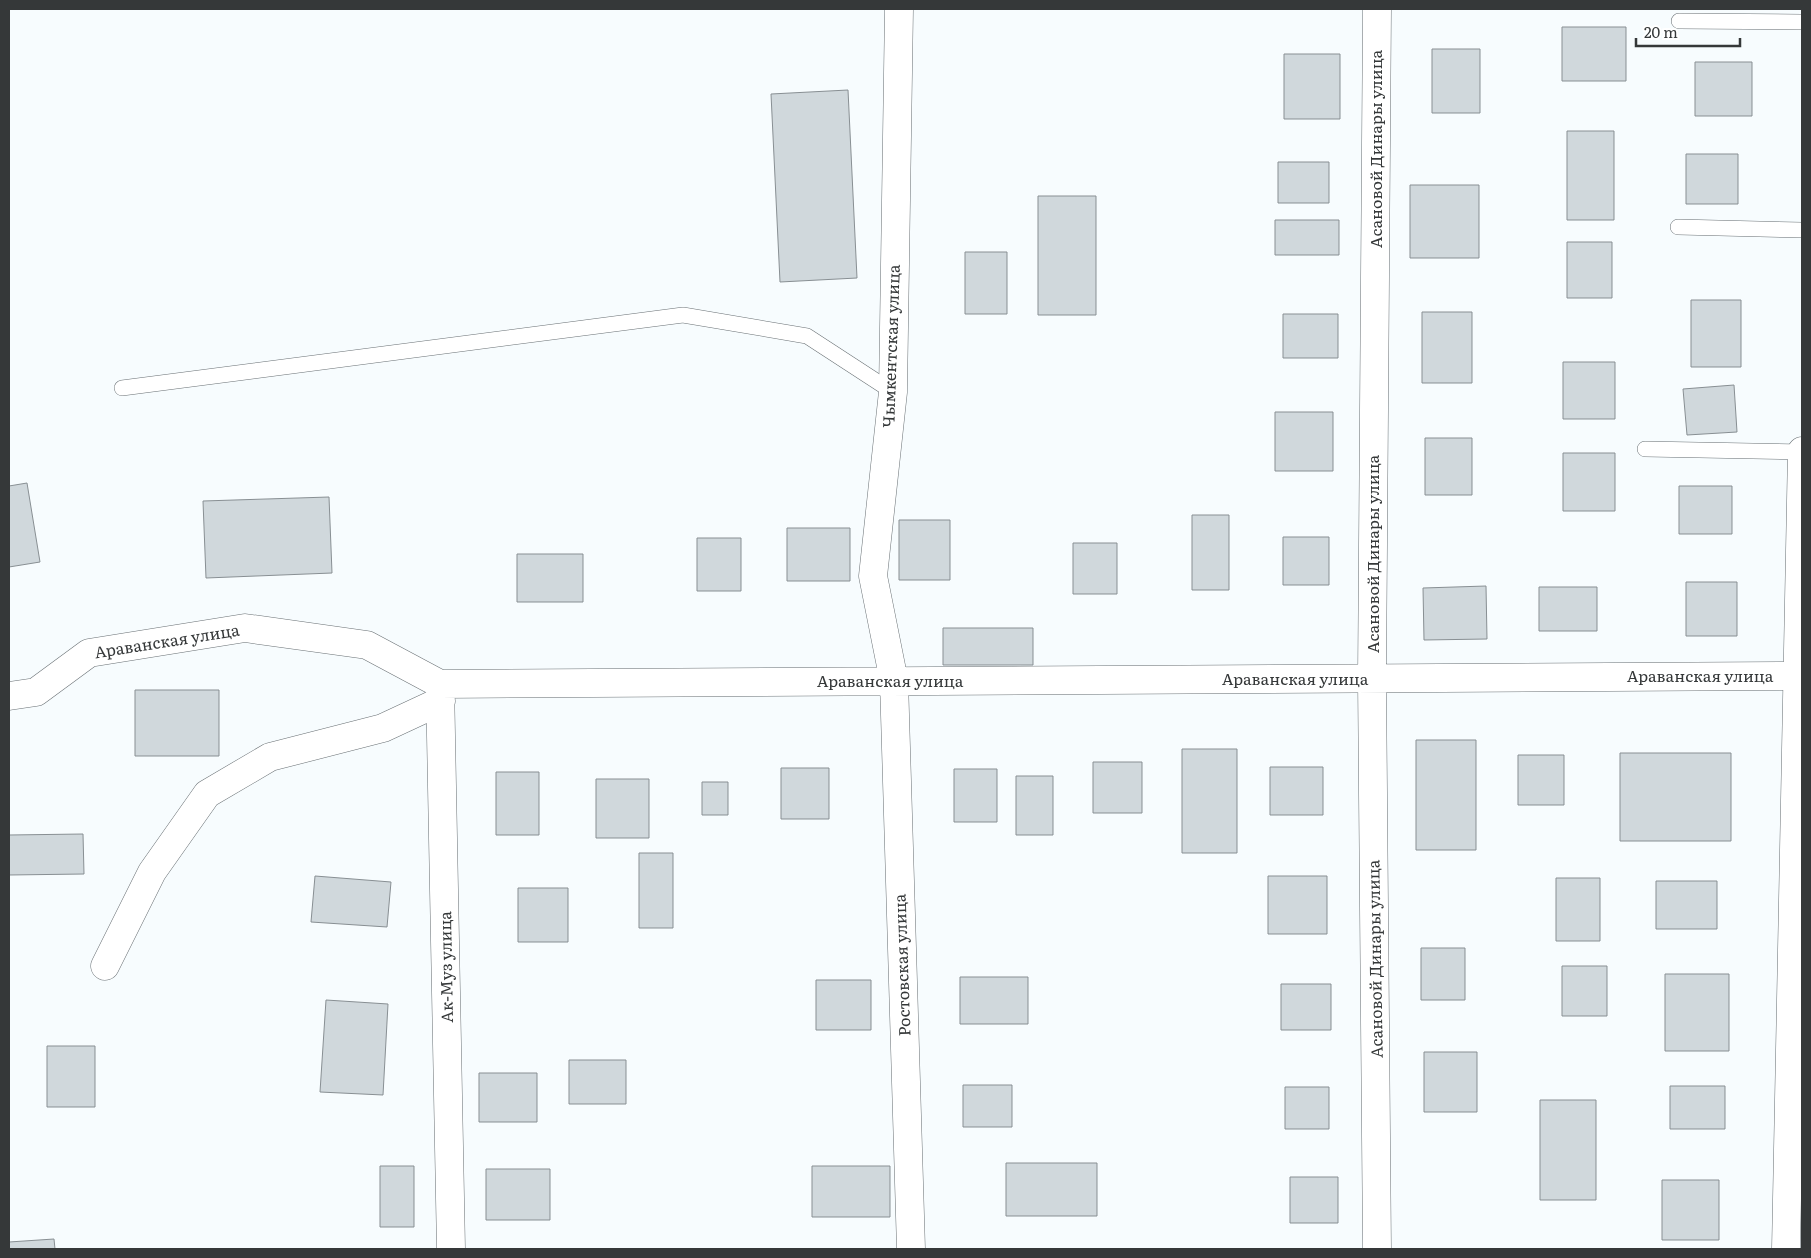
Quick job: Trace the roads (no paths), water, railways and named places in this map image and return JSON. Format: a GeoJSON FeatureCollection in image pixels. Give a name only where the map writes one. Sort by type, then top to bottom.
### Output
{"type":"FeatureCollection","features":[{"type":"Feature","properties":{"kind":"street","name":"Чымкентская улица"},"geometry":{"type":"LineString","coordinates":[[894,681],[873,576],[893,392],[899,9]]}},
{"type":"Feature","properties":{"kind":"street","name":"Асановой Динары улица"},"geometry":{"type":"LineString","coordinates":[[1377,9],[1372,679],[1378,1249]]}},
{"type":"Feature","properties":{"kind":"street"},"geometry":{"type":"LineString","coordinates":[[1786,1249],[1799,760],[1798,676],[1802,452]]}},
{"type":"Feature","properties":{"kind":"street","name":"Араванская улица"},"geometry":{"type":"LineString","coordinates":[[9,696],[36,692],[89,653],[245,628],[367,645],[441,692],[894,681],[1798,676]]}},
{"type":"Feature","properties":{"kind":"street","name":"Ростовская улица"},"geometry":{"type":"LineString","coordinates":[[894,681],[911,1249]]}},
{"type":"Feature","properties":{"kind":"street"},"geometry":{"type":"LineString","coordinates":[[105,966],[152,872],[207,794],[270,757],[384,728],[441,692]]}},
{"type":"Feature","properties":{"kind":"street","name":"Ак-Муз улица"},"geometry":{"type":"LineString","coordinates":[[441,692],[451,1249]]}},
{"type":"Feature","properties":{"kind":"lane"},"geometry":{"type":"LineString","coordinates":[[1679,21],[1802,22]]}},
{"type":"Feature","properties":{"kind":"lane"},"geometry":{"type":"LineString","coordinates":[[1678,227],[1802,230]]}},
{"type":"Feature","properties":{"kind":"lane"},"geometry":{"type":"LineString","coordinates":[[122,388],[682,315],[807,336],[893,392]]}},
{"type":"Feature","properties":{"kind":"lane"},"geometry":{"type":"LineString","coordinates":[[1645,450],[1802,452]]}}]}
